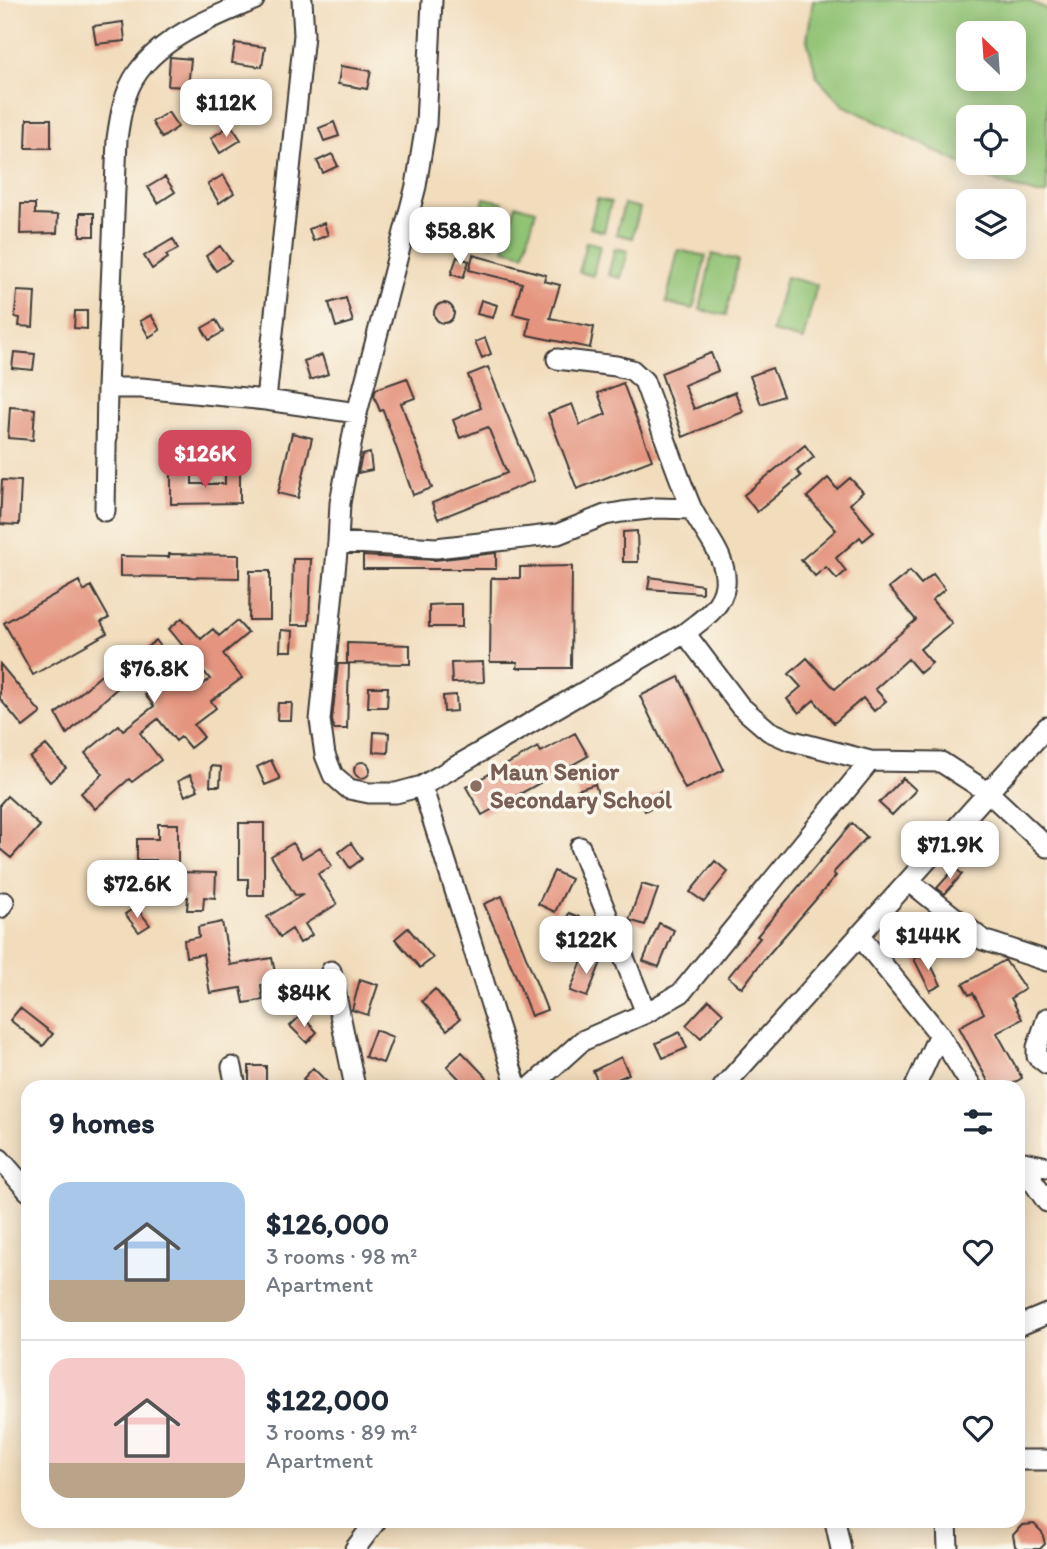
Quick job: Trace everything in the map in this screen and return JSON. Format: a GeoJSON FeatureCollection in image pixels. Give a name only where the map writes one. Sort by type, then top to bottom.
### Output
{"type":"FeatureCollection","features":[{"type":"Feature","properties":{"kind":"street"},"geometry":{"type":"LineString","coordinates":[[105,511],[107,388],[120,112],[138,72],[176,37],[254,0]]}},
{"type":"Feature","properties":{"kind":"street"},"geometry":{"type":"LineString","coordinates":[[266,400],[304,35],[302,0]]}},
{"type":"Feature","properties":{"kind":"street"},"geometry":{"type":"LineString","coordinates":[[432,0],[429,87],[418,173],[357,413],[340,503],[320,720],[324,755],[333,775],[349,789],[369,793],[396,793],[422,786],[685,633],[711,612],[719,601],[725,585],[719,555],[692,509],[644,381],[632,370],[557,359]]}},
{"type":"Feature","properties":{"kind":"street"},"geometry":{"type":"LineString","coordinates":[[107,388],[141,388],[266,400],[357,413]]}},
{"type":"Feature","properties":{"kind":"street"},"geometry":{"type":"LineString","coordinates":[[338,541],[436,548],[558,534],[622,512],[657,508],[692,509]]}},
{"type":"Feature","properties":{"kind":"street"},"geometry":{"type":"LineString","coordinates":[[685,633],[740,706],[769,731],[789,740],[870,761],[941,762],[989,793],[1047,847]]}},
{"type":"Feature","properties":{"kind":"street"},"geometry":{"type":"LineString","coordinates":[[729,1080],[1047,727]]}},
{"type":"Feature","properties":{"kind":"street"},"geometry":{"type":"LineString","coordinates":[[539,1080],[582,1041],[646,1013],[681,993],[870,761]]}},
{"type":"Feature","properties":{"kind":"street"},"geometry":{"type":"LineString","coordinates":[[422,786],[515,1080]]}},
{"type":"Feature","properties":{"kind":"street"},"geometry":{"type":"LineString","coordinates":[[580,847],[646,1013]]}},
{"type":"Feature","properties":{"kind":"street"},"geometry":{"type":"LineString","coordinates":[[909,880],[984,940],[1047,961]]}},
{"type":"Feature","properties":{"kind":"street"},"geometry":{"type":"LineString","coordinates":[[859,935],[939,1034],[968,1080]]}},
{"type":"Feature","properties":{"kind":"street"},"geometry":{"type":"LineString","coordinates":[[331,971],[354,1080]]}},
{"type":"Feature","properties":{"kind":"street"},"geometry":{"type":"LineString","coordinates":[[1047,1018],[1037,1046],[1037,1056],[1047,1064]]}},
{"type":"Feature","properties":{"kind":"street"},"geometry":{"type":"LineString","coordinates":[[918,1080],[939,1034]]}},
{"type":"Feature","properties":{"kind":"street"},"geometry":{"type":"LineString","coordinates":[[0,1159],[21,1183]]}},
{"type":"Feature","properties":{"kind":"street"},"geometry":{"type":"LineString","coordinates":[[1025,1162],[1047,1167]]}},
{"type":"Feature","properties":{"kind":"street"},"geometry":{"type":"LineString","coordinates":[[1025,1169],[1047,1202]]}},
{"type":"Feature","properties":{"kind":"street"},"geometry":{"type":"LineString","coordinates":[[1025,1323],[1047,1314]]}},
{"type":"Feature","properties":{"kind":"street"},"geometry":{"type":"LineString","coordinates":[[1025,1460],[1047,1460]]}},
{"type":"Feature","properties":{"kind":"street"},"geometry":{"type":"LineString","coordinates":[[359,1547],[371,1528]]}},
{"type":"Feature","properties":{"kind":"street"},"geometry":{"type":"LineString","coordinates":[[836,1528],[841,1549]]}},
{"type":"Feature","properties":{"kind":"street"},"geometry":{"type":"LineString","coordinates":[[947,1528],[948,1549]]}},
{"type":"Feature","properties":{"kind":"green space"},"geometry":{"type":"Polygon","coordinates":[[[813,0],[1027,0],[1047,9],[1047,194],[1037,194],[1002,184],[984,175],[1026,175],[1026,105],[956,105],[956,161],[843,105],[817,77],[807,40],[813,0]]]}},
{"type":"Feature","properties":{"kind":"green space"},"geometry":{"type":"Polygon","coordinates":[[[484,198],[503,202],[493,245],[475,240],[484,198]]]}},
{"type":"Feature","properties":{"kind":"green space"},"geometry":{"type":"Polygon","coordinates":[[[597,199],[611,202],[604,232],[590,228],[597,199]]]}},
{"type":"Feature","properties":{"kind":"green space"},"geometry":{"type":"Polygon","coordinates":[[[624,204],[640,208],[632,238],[616,234],[624,204]]]}},
{"type":"Feature","properties":{"kind":"green space"},"geometry":{"type":"Polygon","coordinates":[[[516,205],[536,210],[524,254],[504,249],[516,205]]]}},
{"type":"Feature","properties":{"kind":"green space"},"geometry":{"type":"Polygon","coordinates":[[[586,242],[600,245],[593,276],[579,272],[586,242]]]}},
{"type":"Feature","properties":{"kind":"green space"},"geometry":{"type":"Polygon","coordinates":[[[615,248],[628,251],[621,278],[608,275],[615,248]]]}},
{"type":"Feature","properties":{"kind":"green space"},"geometry":{"type":"Polygon","coordinates":[[[678,250],[706,256],[693,309],[666,303],[678,250]]]}},
{"type":"Feature","properties":{"kind":"green space"},"geometry":{"type":"Polygon","coordinates":[[[712,254],[738,260],[726,315],[700,310],[712,254]]]}},
{"type":"Feature","properties":{"kind":"green space"},"geometry":{"type":"Polygon","coordinates":[[[786,277],[817,285],[803,340],[772,332],[786,277]]]}},
{"type":"Feature","properties":{"kind":"building"},"geometry":{"type":"Polygon","coordinates":[[[123,22],[125,41],[96,44],[93,26],[123,22]]]}},
{"type":"Feature","properties":{"kind":"building"},"geometry":{"type":"Polygon","coordinates":[[[235,43],[265,47],[262,67],[232,63],[235,43]]]}},
{"type":"Feature","properties":{"kind":"building"},"geometry":{"type":"Polygon","coordinates":[[[170,57],[191,59],[188,87],[168,86],[170,57]]]}},
{"type":"Feature","properties":{"kind":"building"},"geometry":{"type":"Polygon","coordinates":[[[341,66],[371,71],[367,89],[338,84],[341,66]]]}},
{"type":"Feature","properties":{"kind":"building"},"geometry":{"type":"Polygon","coordinates":[[[168,112],[178,127],[162,138],[152,122],[168,112]]]}},
{"type":"Feature","properties":{"kind":"building"},"geometry":{"type":"Polygon","coordinates":[[[27,119],[51,119],[51,148],[26,148],[27,119]]]}},
{"type":"Feature","properties":{"kind":"building"},"geometry":{"type":"Polygon","coordinates":[[[334,122],[339,136],[324,141],[319,128],[334,122]]]}},
{"type":"Feature","properties":{"kind":"building"},"geometry":{"type":"Polygon","coordinates":[[[231,125],[241,140],[220,153],[211,138],[231,125]]]}},
{"type":"Feature","properties":{"kind":"building"},"geometry":{"type":"Polygon","coordinates":[[[332,154],[338,166],[323,173],[317,161],[332,154]]]}},
{"type":"Feature","properties":{"kind":"building"},"geometry":{"type":"Polygon","coordinates":[[[223,175],[234,193],[219,203],[208,184],[223,175]]]}},
{"type":"Feature","properties":{"kind":"building"},"geometry":{"type":"Polygon","coordinates":[[[165,177],[175,192],[158,203],[148,187],[165,177]]]}},
{"type":"Feature","properties":{"kind":"building"},"geometry":{"type":"Polygon","coordinates":[[[21,204],[35,204],[35,214],[58,215],[57,233],[20,234],[21,204]]]}},
{"type":"Feature","properties":{"kind":"building"},"geometry":{"type":"Polygon","coordinates":[[[80,213],[94,213],[94,236],[80,236],[80,213]]]}},
{"type":"Feature","properties":{"kind":"building"},"geometry":{"type":"Polygon","coordinates":[[[324,223],[328,235],[313,241],[309,229],[324,223]]]}},
{"type":"Feature","properties":{"kind":"building"},"geometry":{"type":"Polygon","coordinates":[[[173,239],[178,249],[166,255],[168,258],[152,269],[144,256],[173,239]]]}},
{"type":"Feature","properties":{"kind":"building"},"geometry":{"type":"Polygon","coordinates":[[[220,246],[231,261],[216,271],[206,256],[220,246]]]}},
{"type":"Feature","properties":{"kind":"building"},"geometry":{"type":"Polygon","coordinates":[[[473,255],[546,275],[544,281],[560,285],[550,318],[594,327],[590,348],[527,335],[530,318],[513,314],[522,283],[469,270],[473,255]]]}},
{"type":"Feature","properties":{"kind":"building"},"geometry":{"type":"Polygon","coordinates":[[[457,257],[469,261],[463,278],[451,274],[457,257]]]}},
{"type":"Feature","properties":{"kind":"building"},"geometry":{"type":"Polygon","coordinates":[[[17,291],[35,292],[33,327],[19,326],[20,318],[15,317],[17,291]]]}},
{"type":"Feature","properties":{"kind":"building"},"geometry":{"type":"Polygon","coordinates":[[[346,298],[353,322],[336,327],[329,303],[346,298]]]}},
{"type":"Feature","properties":{"kind":"building"},"geometry":{"type":"Polygon","coordinates":[[[481,300],[497,305],[493,318],[477,314],[481,300]]]}},
{"type":"Feature","properties":{"kind":"building"},"geometry":{"type":"Polygon","coordinates":[[[444,303],[451,306],[454,313],[451,320],[444,323],[437,320],[434,313],[437,306],[444,303]]]}},
{"type":"Feature","properties":{"kind":"building"},"geometry":{"type":"Polygon","coordinates":[[[75,311],[87,311],[87,329],[74,328],[75,311]]]}},
{"type":"Feature","properties":{"kind":"building"},"geometry":{"type":"Polygon","coordinates":[[[151,315],[160,330],[149,337],[140,321],[151,315]]]}},
{"type":"Feature","properties":{"kind":"building"},"geometry":{"type":"Polygon","coordinates":[[[216,320],[223,332],[209,340],[202,328],[216,320]]]}},
{"type":"Feature","properties":{"kind":"building"},"geometry":{"type":"Polygon","coordinates":[[[485,338],[491,354],[482,358],[475,342],[485,338]]]}},
{"type":"Feature","properties":{"kind":"building"},"geometry":{"type":"Polygon","coordinates":[[[14,352],[35,354],[33,370],[12,368],[14,352]]]}},
{"type":"Feature","properties":{"kind":"building"},"geometry":{"type":"Polygon","coordinates":[[[711,353],[718,371],[684,385],[694,409],[735,392],[743,412],[683,437],[661,373],[711,353]]]}},
{"type":"Feature","properties":{"kind":"building"},"geometry":{"type":"Polygon","coordinates":[[[322,355],[328,374],[310,380],[304,361],[322,355]]]}},
{"type":"Feature","properties":{"kind":"building"},"geometry":{"type":"Polygon","coordinates":[[[488,367],[534,481],[438,519],[432,503],[507,473],[488,427],[460,438],[453,420],[481,408],[468,375],[488,367]]]}},
{"type":"Feature","properties":{"kind":"building"},"geometry":{"type":"Polygon","coordinates":[[[772,368],[783,396],[761,404],[750,376],[772,368]]]}},
{"type":"Feature","properties":{"kind":"building"},"geometry":{"type":"Polygon","coordinates":[[[407,378],[415,398],[401,403],[432,488],[413,495],[383,410],[380,411],[374,396],[376,389],[407,378]]]}},
{"type":"Feature","properties":{"kind":"building"},"geometry":{"type":"Polygon","coordinates":[[[623,383],[652,460],[577,489],[548,413],[572,404],[580,425],[606,414],[598,393],[623,383]]]}},
{"type":"Feature","properties":{"kind":"building"},"geometry":{"type":"Polygon","coordinates":[[[10,407],[35,409],[33,440],[8,438],[10,407]]]}},
{"type":"Feature","properties":{"kind":"building"},"geometry":{"type":"Polygon","coordinates":[[[292,433],[312,438],[298,498],[278,493],[292,433]]]}},
{"type":"Feature","properties":{"kind":"building"},"geometry":{"type":"Polygon","coordinates":[[[805,445],[814,457],[797,471],[801,476],[757,512],[744,495],[805,445]]]}},
{"type":"Feature","properties":{"kind":"building"},"geometry":{"type":"Polygon","coordinates":[[[370,453],[372,470],[358,473],[362,455],[370,453]]]}},
{"type":"Feature","properties":{"kind":"building"},"geometry":{"type":"Polygon","coordinates":[[[171,471],[192,471],[192,484],[225,484],[225,471],[240,471],[240,503],[171,504],[171,471]]]}},
{"type":"Feature","properties":{"kind":"building"},"geometry":{"type":"Polygon","coordinates":[[[828,478],[837,489],[850,478],[863,492],[850,504],[874,532],[863,541],[860,537],[836,558],[846,571],[837,579],[826,567],[815,576],[801,560],[836,530],[807,497],[828,478]]]}},
{"type":"Feature","properties":{"kind":"building"},"geometry":{"type":"Polygon","coordinates":[[[2,480],[21,481],[19,525],[0,524],[2,480]]]}},
{"type":"Feature","properties":{"kind":"building"},"geometry":{"type":"Polygon","coordinates":[[[637,531],[638,562],[623,562],[623,532],[637,531]]]}},
{"type":"Feature","properties":{"kind":"building"},"geometry":{"type":"Polygon","coordinates":[[[496,553],[496,569],[363,569],[363,556],[435,560],[496,553]]]}},
{"type":"Feature","properties":{"kind":"building"},"geometry":{"type":"Polygon","coordinates":[[[169,554],[239,555],[239,578],[120,576],[120,556],[169,557],[169,554]]]}},
{"type":"Feature","properties":{"kind":"building"},"geometry":{"type":"Polygon","coordinates":[[[293,559],[311,559],[309,625],[291,625],[293,559]]]}},
{"type":"Feature","properties":{"kind":"building"},"geometry":{"type":"Polygon","coordinates":[[[572,566],[571,668],[517,668],[518,662],[490,662],[491,578],[520,578],[520,567],[572,566]]]}},
{"type":"Feature","properties":{"kind":"building"},"geometry":{"type":"Polygon","coordinates":[[[250,571],[270,571],[270,620],[249,620],[250,571]]]}},
{"type":"Feature","properties":{"kind":"building"},"geometry":{"type":"Polygon","coordinates":[[[910,571],[921,584],[933,574],[945,589],[932,600],[952,623],[920,649],[932,663],[920,673],[908,659],[875,689],[886,701],[874,711],[863,698],[834,723],[814,700],[799,713],[787,699],[801,687],[789,674],[807,658],[835,689],[916,620],[889,588],[910,571]]]}},
{"type":"Feature","properties":{"kind":"building"},"geometry":{"type":"Polygon","coordinates":[[[650,577],[702,585],[702,593],[648,589],[650,577]]]}},
{"type":"Feature","properties":{"kind":"building"},"geometry":{"type":"Polygon","coordinates":[[[79,581],[84,591],[91,586],[109,618],[101,622],[107,633],[33,675],[4,623],[79,581]]]}},
{"type":"Feature","properties":{"kind":"building"},"geometry":{"type":"Polygon","coordinates":[[[462,604],[462,627],[429,627],[429,605],[462,604]]]}},
{"type":"Feature","properties":{"kind":"building"},"geometry":{"type":"Polygon","coordinates":[[[182,618],[201,639],[213,629],[219,636],[237,621],[248,633],[223,654],[242,678],[211,701],[216,708],[194,725],[204,737],[190,748],[181,737],[176,741],[158,719],[140,733],[161,760],[132,782],[129,779],[95,809],[81,793],[103,774],[85,753],[119,725],[123,730],[154,706],[145,695],[151,691],[135,672],[67,734],[56,714],[113,665],[119,670],[156,640],[194,691],[210,679],[169,629],[182,618]]]}},
{"type":"Feature","properties":{"kind":"building"},"geometry":{"type":"Polygon","coordinates":[[[281,630],[293,631],[292,651],[280,651],[281,630]]]}},
{"type":"Feature","properties":{"kind":"building"},"geometry":{"type":"Polygon","coordinates":[[[347,643],[410,645],[410,664],[347,663],[347,643]]]}},
{"type":"Feature","properties":{"kind":"building"},"geometry":{"type":"Polygon","coordinates":[[[483,662],[484,682],[452,683],[451,663],[483,662]]]}},
{"type":"Feature","properties":{"kind":"building"},"geometry":{"type":"Polygon","coordinates":[[[0,664],[41,713],[23,727],[0,699],[0,664]]]}},
{"type":"Feature","properties":{"kind":"building"},"geometry":{"type":"Polygon","coordinates":[[[338,664],[349,664],[347,729],[334,729],[332,720],[338,664]]]}},
{"type":"Feature","properties":{"kind":"building"},"geometry":{"type":"Polygon","coordinates":[[[679,677],[724,770],[685,789],[640,696],[679,677]]]}},
{"type":"Feature","properties":{"kind":"building"},"geometry":{"type":"Polygon","coordinates":[[[369,687],[388,687],[387,707],[368,707],[369,687]]]}},
{"type":"Feature","properties":{"kind":"building"},"geometry":{"type":"Polygon","coordinates":[[[456,695],[457,711],[444,712],[443,696],[456,695]]]}},
{"type":"Feature","properties":{"kind":"building"},"geometry":{"type":"Polygon","coordinates":[[[278,703],[292,703],[291,720],[277,720],[278,703]]]}},
{"type":"Feature","properties":{"kind":"building"},"geometry":{"type":"Polygon","coordinates":[[[374,732],[389,733],[388,753],[373,752],[374,732]]]}},
{"type":"Feature","properties":{"kind":"building"},"geometry":{"type":"Polygon","coordinates":[[[575,733],[588,756],[482,815],[466,787],[538,747],[541,752],[575,733]]]}},
{"type":"Feature","properties":{"kind":"building"},"geometry":{"type":"Polygon","coordinates":[[[46,745],[66,768],[50,782],[30,758],[46,745]]]}},
{"type":"Feature","properties":{"kind":"building"},"geometry":{"type":"Polygon","coordinates":[[[271,760],[280,779],[265,785],[257,767],[271,760]]]}},
{"type":"Feature","properties":{"kind":"building"},"geometry":{"type":"Polygon","coordinates":[[[362,762],[370,770],[362,778],[354,770],[362,762]]]}},
{"type":"Feature","properties":{"kind":"building"},"geometry":{"type":"Polygon","coordinates":[[[211,766],[221,767],[220,786],[210,786],[211,766]]]}},
{"type":"Feature","properties":{"kind":"building"},"geometry":{"type":"Polygon","coordinates":[[[190,775],[198,790],[185,796],[178,781],[190,775]]]}},
{"type":"Feature","properties":{"kind":"building"},"geometry":{"type":"Polygon","coordinates":[[[903,778],[916,790],[892,815],[879,803],[903,778]]]}},
{"type":"Feature","properties":{"kind":"building"},"geometry":{"type":"Polygon","coordinates":[[[595,784],[598,794],[580,800],[577,790],[595,784]]]}},
{"type":"Feature","properties":{"kind":"building"},"geometry":{"type":"Polygon","coordinates":[[[662,791],[666,800],[645,811],[640,802],[662,791]]]}},
{"type":"Feature","properties":{"kind":"building"},"geometry":{"type":"Polygon","coordinates":[[[7,796],[40,826],[11,858],[0,849],[0,804],[7,796]]]}},
{"type":"Feature","properties":{"kind":"building"},"geometry":{"type":"Polygon","coordinates":[[[239,823],[264,823],[264,895],[248,895],[248,879],[239,879],[239,823]]]}},
{"type":"Feature","properties":{"kind":"building"},"geometry":{"type":"Polygon","coordinates":[[[852,823],[867,837],[833,873],[836,876],[742,988],[728,977],[760,938],[757,936],[852,823]]]}},
{"type":"Feature","properties":{"kind":"building"},"geometry":{"type":"Polygon","coordinates":[[[158,824],[178,824],[178,872],[216,873],[215,898],[204,897],[203,910],[187,910],[188,897],[154,896],[156,860],[137,860],[137,839],[158,839],[158,824]]]}},
{"type":"Feature","properties":{"kind":"building"},"geometry":{"type":"Polygon","coordinates":[[[293,843],[302,858],[320,847],[332,866],[318,874],[337,904],[305,924],[312,935],[300,943],[292,929],[280,937],[267,917],[304,894],[295,895],[271,856],[293,843]]]}},
{"type":"Feature","properties":{"kind":"building"},"geometry":{"type":"Polygon","coordinates":[[[351,843],[362,859],[350,868],[339,852],[351,843]]]}},
{"type":"Feature","properties":{"kind":"building"},"geometry":{"type":"Polygon","coordinates":[[[715,861],[728,872],[704,902],[690,892],[715,861]]]}},
{"type":"Feature","properties":{"kind":"building"},"geometry":{"type":"Polygon","coordinates":[[[955,868],[962,874],[945,894],[937,888],[955,868]]]}},
{"type":"Feature","properties":{"kind":"building"},"geometry":{"type":"Polygon","coordinates":[[[554,871],[571,879],[555,912],[538,904],[554,871]]]}},
{"type":"Feature","properties":{"kind":"building"},"geometry":{"type":"Polygon","coordinates":[[[642,884],[658,889],[645,925],[629,920],[642,884]]]}},
{"type":"Feature","properties":{"kind":"building"},"geometry":{"type":"Polygon","coordinates":[[[502,896],[547,1010],[531,1016],[484,904],[502,896]]]}},
{"type":"Feature","properties":{"kind":"building"},"geometry":{"type":"Polygon","coordinates":[[[136,907],[150,925],[139,932],[125,914],[136,907]]]}},
{"type":"Feature","properties":{"kind":"building"},"geometry":{"type":"Polygon","coordinates":[[[569,913],[584,919],[570,954],[555,948],[569,913]]]}},
{"type":"Feature","properties":{"kind":"building"},"geometry":{"type":"Polygon","coordinates":[[[222,922],[230,965],[272,958],[277,982],[261,985],[263,1000],[244,1003],[241,988],[210,993],[203,954],[186,957],[184,940],[199,937],[198,927],[222,922]]]}},
{"type":"Feature","properties":{"kind":"building"},"geometry":{"type":"Polygon","coordinates":[[[659,923],[674,930],[659,967],[643,961],[659,923]]]}},
{"type":"Feature","properties":{"kind":"building"},"geometry":{"type":"Polygon","coordinates":[[[408,928],[433,958],[420,968],[395,939],[408,928]]]}},
{"type":"Feature","properties":{"kind":"building"},"geometry":{"type":"Polygon","coordinates":[[[946,931],[958,942],[949,951],[938,939],[946,931]]]}},
{"type":"Feature","properties":{"kind":"building"},"geometry":{"type":"Polygon","coordinates":[[[925,953],[941,985],[930,991],[914,959],[925,953]]]}},
{"type":"Feature","properties":{"kind":"building"},"geometry":{"type":"Polygon","coordinates":[[[584,956],[601,962],[587,997],[570,991],[584,956]]]}},
{"type":"Feature","properties":{"kind":"building"},"geometry":{"type":"Polygon","coordinates":[[[1005,960],[1025,989],[1011,998],[1022,1019],[997,1033],[1022,1078],[987,1080],[959,1027],[984,1013],[973,993],[969,995],[963,984],[1005,960]]]}},
{"type":"Feature","properties":{"kind":"building"},"geometry":{"type":"Polygon","coordinates":[[[360,979],[378,985],[368,1015],[352,1010],[360,979]]]}},
{"type":"Feature","properties":{"kind":"building"},"geometry":{"type":"Polygon","coordinates":[[[435,989],[460,1019],[447,1030],[422,1001],[435,989]]]}},
{"type":"Feature","properties":{"kind":"building"},"geometry":{"type":"Polygon","coordinates":[[[709,1000],[723,1013],[701,1038],[686,1025],[709,1000]]]}},
{"type":"Feature","properties":{"kind":"building"},"geometry":{"type":"Polygon","coordinates":[[[20,1008],[53,1034],[43,1046],[10,1020],[20,1008]]]}},
{"type":"Feature","properties":{"kind":"building"},"geometry":{"type":"Polygon","coordinates":[[[301,1015],[317,1032],[307,1043],[290,1026],[301,1015]]]}},
{"type":"Feature","properties":{"kind":"building"},"geometry":{"type":"Polygon","coordinates":[[[375,1030],[393,1037],[383,1063],[365,1057],[375,1030]]]}},
{"type":"Feature","properties":{"kind":"building"},"geometry":{"type":"Polygon","coordinates":[[[680,1032],[687,1048],[663,1058],[656,1043],[680,1032]]]}},
{"type":"Feature","properties":{"kind":"building"},"geometry":{"type":"Polygon","coordinates":[[[462,1052],[488,1079],[460,1080],[447,1066],[462,1052]]]}},
{"type":"Feature","properties":{"kind":"building"},"geometry":{"type":"Polygon","coordinates":[[[621,1057],[629,1074],[616,1080],[597,1080],[593,1071],[621,1057]]]}},
{"type":"Feature","properties":{"kind":"building"},"geometry":{"type":"Polygon","coordinates":[[[249,1066],[266,1066],[266,1080],[249,1080],[249,1066]]]}},
{"type":"Feature","properties":{"kind":"building"},"geometry":{"type":"Polygon","coordinates":[[[313,1068],[325,1080],[304,1080],[313,1068]]]}},
{"type":"Feature","properties":{"kind":"building"},"geometry":{"type":"Polygon","coordinates":[[[1034,1524],[1042,1532],[1045,1544],[1040,1549],[1018,1549],[1015,1546],[1013,1535],[1019,1528],[1025,1528],[1025,1525],[1034,1524]]]}},
{"type":"Feature","properties":{"kind":"place","name":"Maun Senior Secondary School"},"geometry":{"type":"Point","coordinates":[476,786]}}]}
